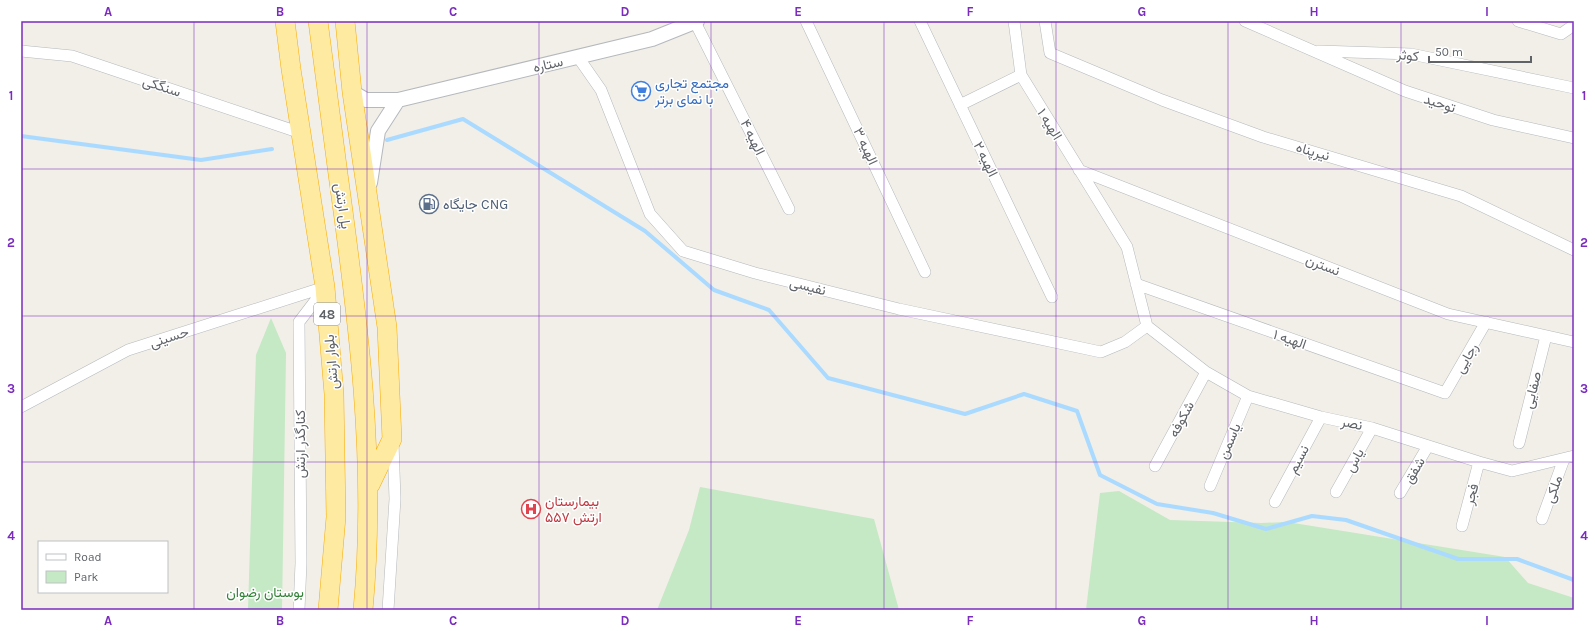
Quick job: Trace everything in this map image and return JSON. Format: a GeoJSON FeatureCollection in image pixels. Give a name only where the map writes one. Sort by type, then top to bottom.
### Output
{"type":"FeatureCollection","features":[{"type":"Feature","properties":{"kind":"highway","name":"بلوار ارتش"},"geometry":{"type":"LineString","coordinates":[[286,21],[301,133],[325,287],[334,394],[336,517],[328,610]]}},
{"type":"Feature","properties":{"kind":"highway"},"geometry":{"type":"LineString","coordinates":[[318,21],[338,175]]}},
{"type":"Feature","properties":{"kind":"highway","name":"48"},"geometry":{"type":"LineString","coordinates":[[332,21],[343,119],[338,175]]}},
{"type":"Feature","properties":{"kind":"highway"},"geometry":{"type":"LineString","coordinates":[[345,21],[352,92],[387,327],[392,439],[369,489]]}},
{"type":"Feature","properties":{"kind":"highway","name":"پل ارتش"},"geometry":{"type":"LineString","coordinates":[[338,175],[348,236],[365,393],[369,489]]}},
{"type":"Feature","properties":{"kind":"highway","name":"48"},"geometry":{"type":"LineString","coordinates":[[363,610],[367,565],[369,489]]}},
{"type":"Feature","properties":{"kind":"street","name":"ستاره"},"geometry":{"type":"LineString","coordinates":[[352,92],[366,100],[398,100],[652,39],[696,21]]}},
{"type":"Feature","properties":{"kind":"street","name":"الهیه ۴"},"geometry":{"type":"LineString","coordinates":[[696,21],[788,209]]}},
{"type":"Feature","properties":{"kind":"street","name":"الهیه ۳"},"geometry":{"type":"LineString","coordinates":[[806,21],[925,272]]}},
{"type":"Feature","properties":{"kind":"street","name":"الهیه ۲"},"geometry":{"type":"LineString","coordinates":[[920,21],[1052,297]]}},
{"type":"Feature","properties":{"kind":"street","name":"الهیه ۱"},"geometry":{"type":"LineString","coordinates":[[1014,21],[1021,75],[1127,246],[1147,326]]}},
{"type":"Feature","properties":{"kind":"street","name":"نیرپناه"},"geometry":{"type":"LineString","coordinates":[[1045,21],[1050,53],[1162,100],[1262,137],[1461,196],[1574,250]]}},
{"type":"Feature","properties":{"kind":"street","name":"کوثر"},"geometry":{"type":"LineString","coordinates":[[1245,21],[1313,51],[1411,54],[1574,88]]}},
{"type":"Feature","properties":{"kind":"street"},"geometry":{"type":"LineString","coordinates":[[1518,21],[1561,34],[1574,24]]}},
{"type":"Feature","properties":{"kind":"street","name":"سنگکی"},"geometry":{"type":"LineString","coordinates":[[21,51],[72,56],[301,133]]}},
{"type":"Feature","properties":{"kind":"street","name":"توحید"},"geometry":{"type":"LineString","coordinates":[[1313,51],[1405,91],[1493,120],[1574,138]]}},
{"type":"Feature","properties":{"kind":"street","name":"نفیسی"},"geometry":{"type":"LineString","coordinates":[[578,57],[601,90],[650,214],[683,250],[756,273],[899,309],[1101,352],[1125,342],[1147,326]]}},
{"type":"Feature","properties":{"kind":"street"},"geometry":{"type":"LineString","coordinates":[[960,105],[1021,75]]}},
{"type":"Feature","properties":{"kind":"street"},"geometry":{"type":"LineString","coordinates":[[368,196],[378,131],[398,100]]}},
{"type":"Feature","properties":{"kind":"street","name":"نسترن"},"geometry":{"type":"LineString","coordinates":[[1079,170],[1448,314],[1574,342]]}},
{"type":"Feature","properties":{"kind":"street","name":"الهیه ۱"},"geometry":{"type":"LineString","coordinates":[[1136,284],[1445,393]]}},
{"type":"Feature","properties":{"kind":"street","name":"حسینی"},"geometry":{"type":"LineString","coordinates":[[21,407],[128,350],[325,287]]}},
{"type":"Feature","properties":{"kind":"street","name":"کنارگذر ارتش"},"geometry":{"type":"LineString","coordinates":[[299,610],[301,563],[299,322],[325,287]]}},
{"type":"Feature","properties":{"kind":"street","name":"رجایی"},"geometry":{"type":"LineString","coordinates":[[1445,393],[1486,322]]}},
{"type":"Feature","properties":{"kind":"street","name":"نصر"},"geometry":{"type":"LineString","coordinates":[[1147,326],[1206,372],[1248,396],[1321,417],[1372,428],[1512,471],[1569,458]]}},
{"type":"Feature","properties":{"kind":"street","name":"صفایی"},"geometry":{"type":"LineString","coordinates":[[1519,443],[1546,336]]}},
{"type":"Feature","properties":{"kind":"street","name":"شکوفه"},"geometry":{"type":"LineString","coordinates":[[1155,466],[1206,372]]}},
{"type":"Feature","properties":{"kind":"street","name":"یاسمن"},"geometry":{"type":"LineString","coordinates":[[1210,486],[1248,396]]}},
{"type":"Feature","properties":{"kind":"street","name":"نسیم"},"geometry":{"type":"LineString","coordinates":[[1275,502],[1321,417]]}},
{"type":"Feature","properties":{"kind":"street","name":"یاس"},"geometry":{"type":"LineString","coordinates":[[1336,492],[1372,428]]}},
{"type":"Feature","properties":{"kind":"street"},"geometry":{"type":"LineString","coordinates":[[388,610],[395,499],[392,439]]}},
{"type":"Feature","properties":{"kind":"street","name":"شفق"},"geometry":{"type":"LineString","coordinates":[[1400,493],[1428,446]]}},
{"type":"Feature","properties":{"kind":"street","name":"ملکی"},"geometry":{"type":"LineString","coordinates":[[1542,519],[1569,458]]}},
{"type":"Feature","properties":{"kind":"street","name":"فجر"},"geometry":{"type":"LineString","coordinates":[[1462,526],[1479,462]]}},
{"type":"Feature","properties":{"kind":"green space","name":"بوستان رضوان"},"geometry":{"type":"Polygon","coordinates":[[[271,318],[286,353],[282,610],[248,610],[256,355],[271,318]]]}},
{"type":"Feature","properties":{"kind":"green space"},"geometry":{"type":"Polygon","coordinates":[[[700,487],[874,519],[899,610],[657,610],[689,530],[700,487]]]}},
{"type":"Feature","properties":{"kind":"green space"},"geometry":{"type":"Polygon","coordinates":[[[1119,491],[1170,520],[1261,523],[1287,522],[1505,557],[1528,583],[1574,598],[1574,610],[1086,610],[1100,493],[1119,491]]]}},
{"type":"Feature","properties":{"kind":"waterway"},"geometry":{"type":"LineString","coordinates":[[387,140],[463,119],[645,231],[714,290],[769,310],[828,378],[965,414],[1024,394],[1077,411],[1100,475],[1157,504],[1213,513],[1266,529],[1312,516],[1346,520],[1458,559],[1517,559],[1574,580]]}},
{"type":"Feature","properties":{"kind":"waterway"},"geometry":{"type":"LineString","coordinates":[[21,136],[201,160],[272,149]]}},
{"type":"Feature","properties":{"kind":"place","name":"مجتمع تجاری با نمای برتر"},"geometry":{"type":"Point","coordinates":[641,91]}},
{"type":"Feature","properties":{"kind":"place","name":"جایگاه CNG"},"geometry":{"type":"Point","coordinates":[429,204]}},
{"type":"Feature","properties":{"kind":"place","name":"بیمارستان ۵۵۷ ارتش"},"geometry":{"type":"Point","coordinates":[531,509]}}]}
